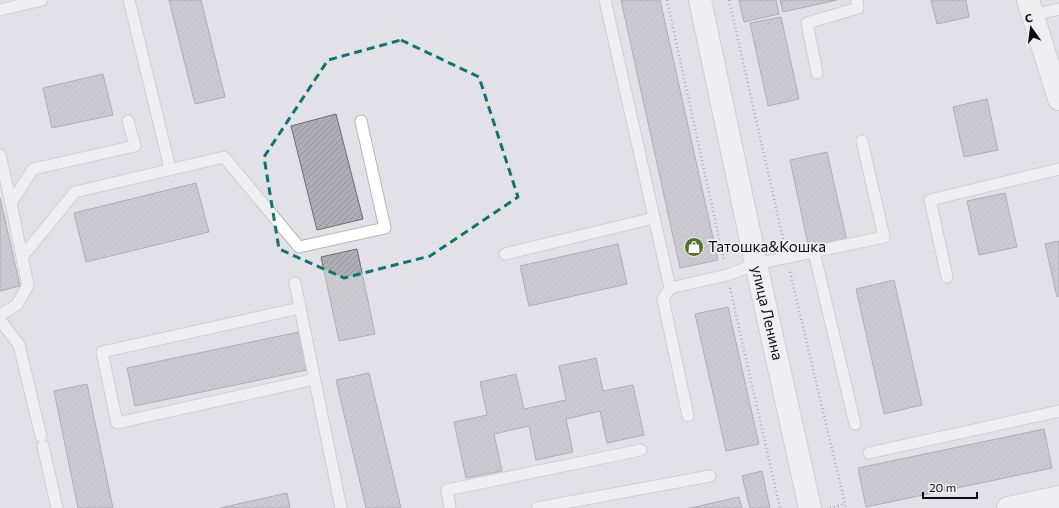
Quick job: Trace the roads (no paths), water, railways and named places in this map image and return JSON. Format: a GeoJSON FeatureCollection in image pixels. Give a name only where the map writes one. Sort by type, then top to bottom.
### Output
{"type":"FeatureCollection","features":[{"type":"Feature","properties":{"kind":"street","name":"улица Ленина"},"geometry":{"type":"LineString","coordinates":[[700,0],[810,508]]}},
{"type":"Feature","properties":{"kind":"street"},"geometry":{"type":"LineString","coordinates":[[1030,8],[1057,85]]}},
{"type":"Feature","properties":{"kind":"street"},"geometry":{"type":"LineString","coordinates":[[1008,508],[1059,497]]}},
{"type":"Feature","properties":{"kind":"lane"},"geometry":{"type":"LineString","coordinates":[[0,10],[42,0]]}},
{"type":"Feature","properties":{"kind":"lane"},"geometry":{"type":"LineString","coordinates":[[129,0],[170,168]]}},
{"type":"Feature","properties":{"kind":"lane"},"geometry":{"type":"LineString","coordinates":[[605,0],[670,288],[663,300],[688,416]]}},
{"type":"Feature","properties":{"kind":"lane"},"geometry":{"type":"LineString","coordinates":[[817,73],[807,23],[858,8],[857,0]]}},
{"type":"Feature","properties":{"kind":"lane"},"geometry":{"type":"LineString","coordinates":[[1030,8],[1059,9]]}},
{"type":"Feature","properties":{"kind":"lane"},"geometry":{"type":"LineString","coordinates":[[11,203],[33,169],[135,146],[128,121]]}},
{"type":"Feature","properties":{"kind":"lane"},"geometry":{"type":"LineString","coordinates":[[22,257],[75,192],[170,168],[224,157],[300,247],[385,228],[361,121]]}},
{"type":"Feature","properties":{"kind":"lane"},"geometry":{"type":"LineString","coordinates":[[670,288],[727,275],[756,264],[884,238],[862,141]]}},
{"type":"Feature","properties":{"kind":"lane"},"geometry":{"type":"LineString","coordinates":[[0,155],[28,285],[17,305],[0,315]]}},
{"type":"Feature","properties":{"kind":"lane"},"geometry":{"type":"LineString","coordinates":[[947,277],[930,200],[1059,169]]}},
{"type":"Feature","properties":{"kind":"lane"},"geometry":{"type":"LineString","coordinates":[[506,254],[654,218]]}},
{"type":"Feature","properties":{"kind":"lane"},"geometry":{"type":"LineString","coordinates":[[814,252],[855,424]]}},
{"type":"Feature","properties":{"kind":"lane"},"geometry":{"type":"LineString","coordinates":[[294,283],[341,508]]}},
{"type":"Feature","properties":{"kind":"lane"},"geometry":{"type":"LineString","coordinates":[[300,308],[102,352],[106,373],[117,423],[315,379]]}},
{"type":"Feature","properties":{"kind":"lane"},"geometry":{"type":"LineString","coordinates":[[0,320],[19,345],[56,508]]}},
{"type":"Feature","properties":{"kind":"lane"},"geometry":{"type":"LineString","coordinates":[[869,452],[1059,411]]}},
{"type":"Feature","properties":{"kind":"lane"},"geometry":{"type":"LineString","coordinates":[[450,508],[447,490],[641,450]]}},
{"type":"Feature","properties":{"kind":"lane"},"geometry":{"type":"LineString","coordinates":[[537,508],[578,504],[710,476]]}},
{"type":"Feature","properties":{"kind":"place","name":"Татошка&Кошка"},"geometry":{"type":"Point","coordinates":[694,247]}}]}
